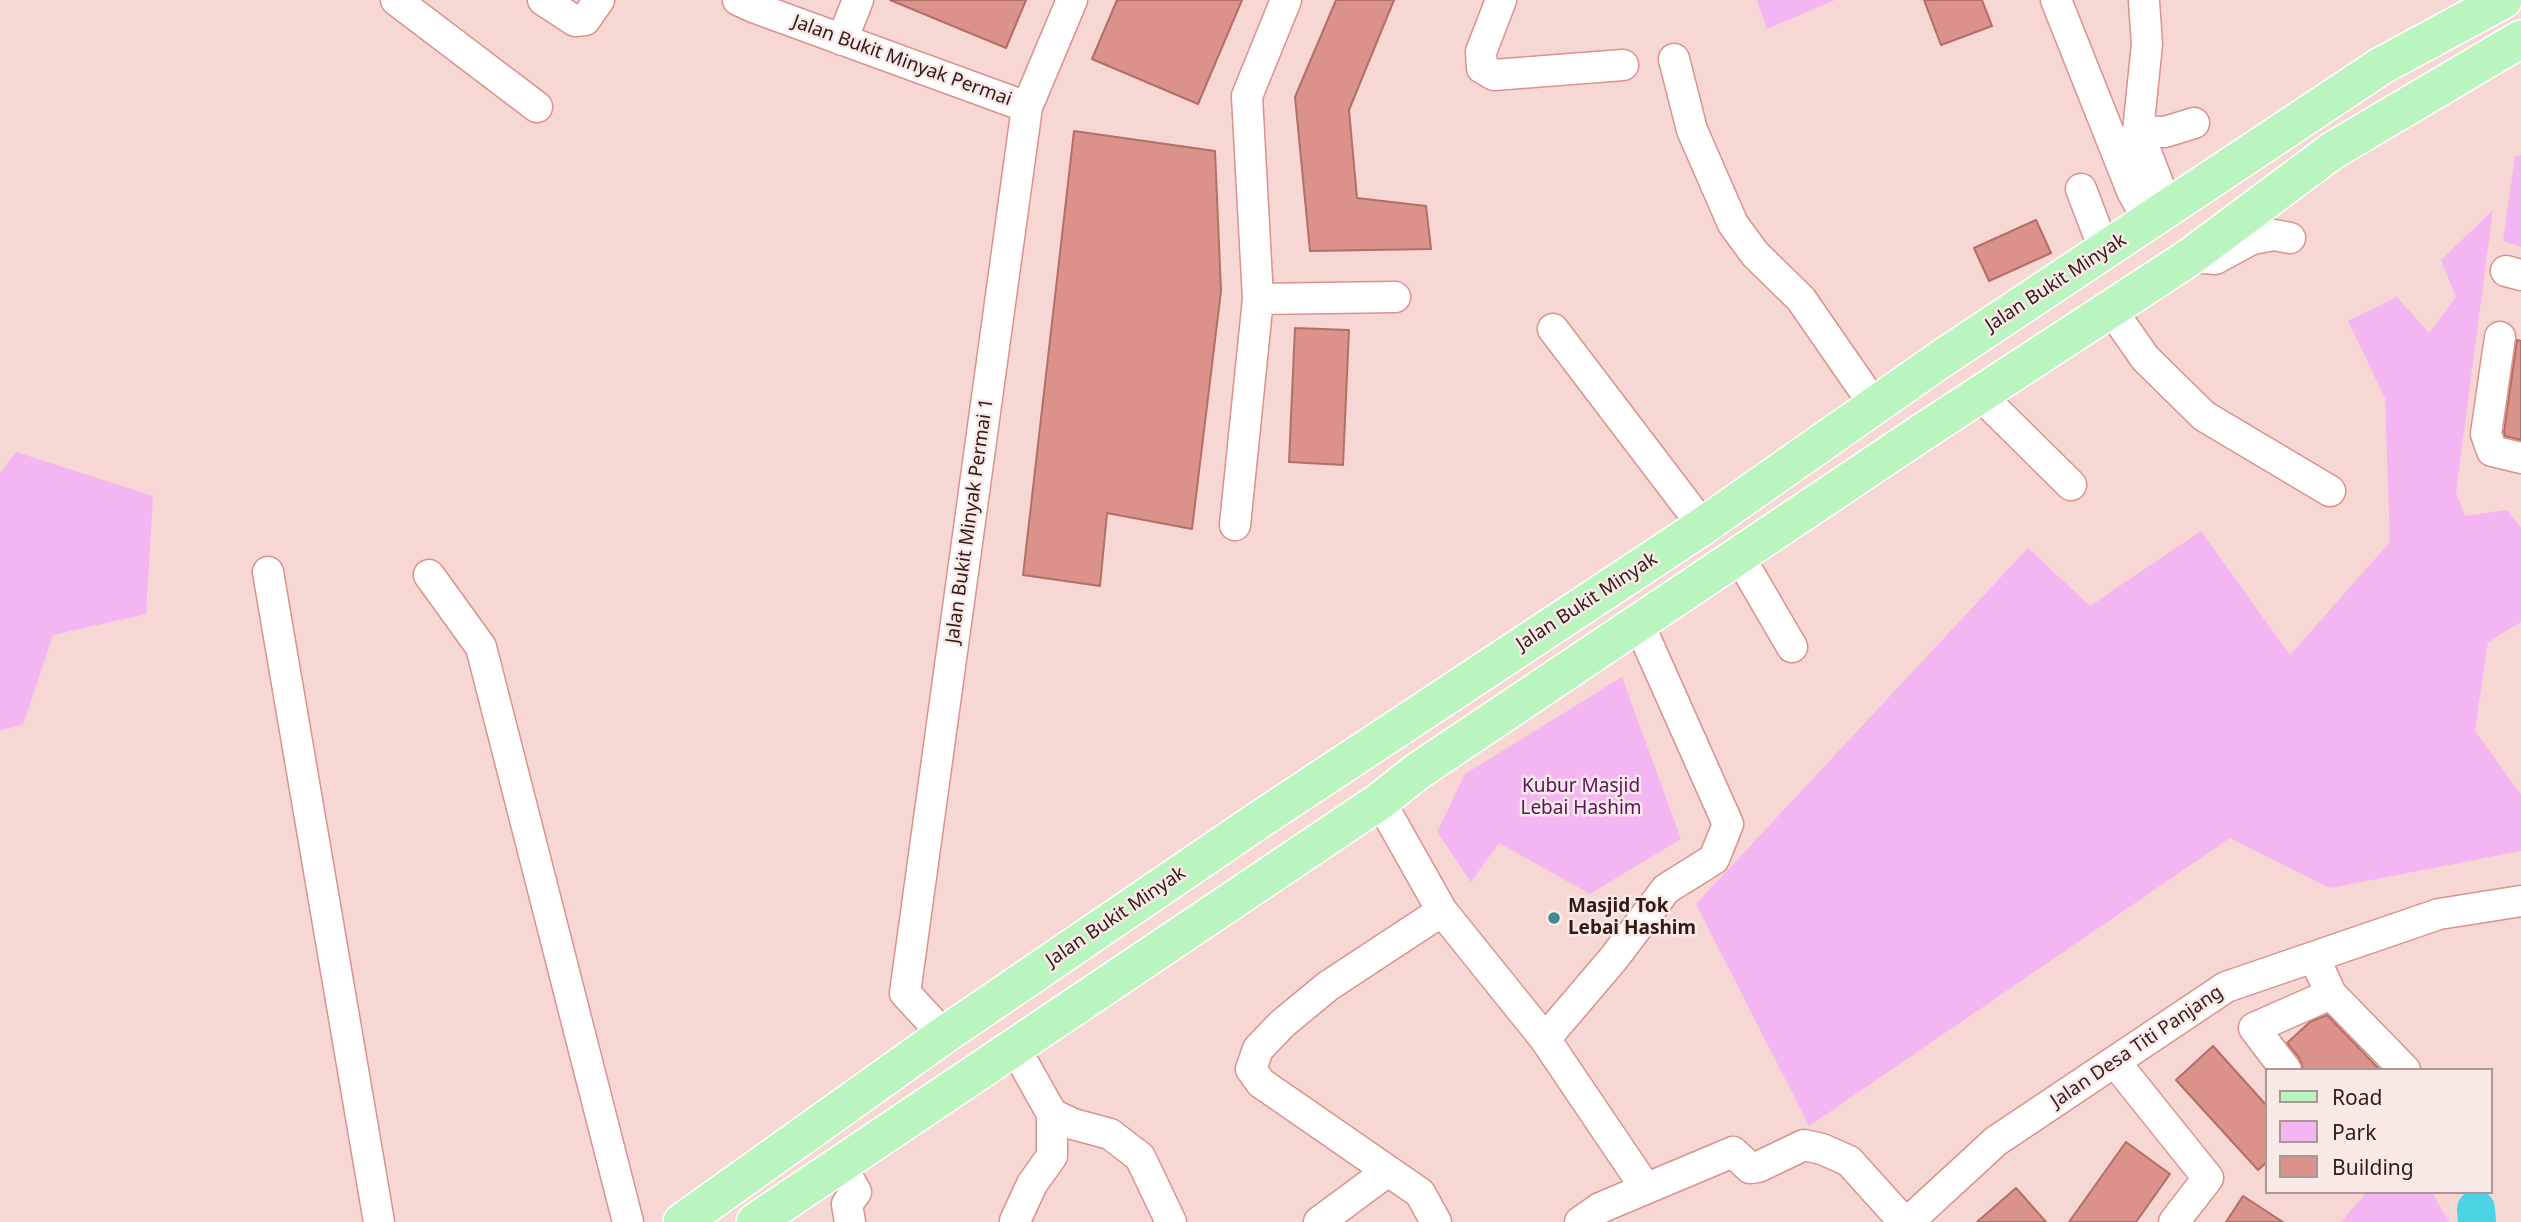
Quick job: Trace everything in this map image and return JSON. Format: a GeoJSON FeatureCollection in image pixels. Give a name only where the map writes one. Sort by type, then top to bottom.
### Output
{"type":"FeatureCollection","features":[{"type":"Feature","properties":{"kind":"main road","name":"Jalan Bukit Minyak"},"geometry":{"type":"LineString","coordinates":[[682,1222],[944,1035],[1281,805],[1703,526],[1941,359],[2381,66],[2503,0]]}},
{"type":"Feature","properties":{"kind":"main road"},"geometry":{"type":"LineString","coordinates":[[755,1222],[1380,801],[1418,771],[2190,257],[2332,151],[2521,39]]}},
{"type":"Feature","properties":{"kind":"main road"},"geometry":{"type":"LineString","coordinates":[[1751,493],[1748,505],[1757,519],[1782,527]]}},
{"type":"Feature","properties":{"kind":"main road"},"geometry":{"type":"LineString","coordinates":[[1703,526],[1721,531],[1733,545],[1735,559]]}},
{"type":"Feature","properties":{"kind":"street"},"geometry":{"type":"LineString","coordinates":[[396,0],[537,107]]}},
{"type":"Feature","properties":{"kind":"street"},"geometry":{"type":"LineString","coordinates":[[543,0],[575,21],[585,20],[598,0]]}},
{"type":"Feature","properties":{"kind":"street"},"geometry":{"type":"LineString","coordinates":[[842,40],[858,0]]}},
{"type":"Feature","properties":{"kind":"street","name":"Jalan Bukit Minyak Permai 1"},"geometry":{"type":"LineString","coordinates":[[944,1035],[905,993],[1027,107],[1072,0]]}},
{"type":"Feature","properties":{"kind":"street"},"geometry":{"type":"LineString","coordinates":[[1235,525],[1258,299],[1247,96],[1286,0]]}},
{"type":"Feature","properties":{"kind":"street"},"geometry":{"type":"LineString","coordinates":[[1501,0],[1481,52],[1482,68],[1494,75],[1623,65]]}},
{"type":"Feature","properties":{"kind":"street"},"geometry":{"type":"LineString","coordinates":[[2056,0],[2132,191],[2161,214]]}},
{"type":"Feature","properties":{"kind":"street"},"geometry":{"type":"LineString","coordinates":[[2144,2],[2147,44],[2138,131],[2159,186],[2161,214]]}},
{"type":"Feature","properties":{"kind":"street","name":"Jalan Bukit Minyak Permai"},"geometry":{"type":"LineString","coordinates":[[749,3],[1027,107]]}},
{"type":"Feature","properties":{"kind":"street"},"geometry":{"type":"LineString","coordinates":[[1674,59],[1692,130],[1733,224],[1755,254],[1801,299],[1875,406]]}},
{"type":"Feature","properties":{"kind":"street"},"geometry":{"type":"LineString","coordinates":[[2138,131],[2165,132],[2194,122]]}},
{"type":"Feature","properties":{"kind":"street"},"geometry":{"type":"LineString","coordinates":[[2081,189],[2105,252]]}},
{"type":"Feature","properties":{"kind":"street"},"geometry":{"type":"LineString","coordinates":[[2190,257],[2215,259],[2252,239],[2274,235],[2290,238]]}},
{"type":"Feature","properties":{"kind":"street"},"geometry":{"type":"LineString","coordinates":[[1258,299],[1395,298]]}},
{"type":"Feature","properties":{"kind":"street"},"geometry":{"type":"LineString","coordinates":[[2110,309],[2145,358],[2204,416],[2330,491]]}},
{"type":"Feature","properties":{"kind":"street"},"geometry":{"type":"LineString","coordinates":[[1553,329],[1703,526]]}},
{"type":"Feature","properties":{"kind":"street"},"geometry":{"type":"LineString","coordinates":[[2500,337],[2486,434],[2491,451],[2521,458]]}},
{"type":"Feature","properties":{"kind":"street"},"geometry":{"type":"LineString","coordinates":[[1980,395],[2071,485]]}},
{"type":"Feature","properties":{"kind":"street"},"geometry":{"type":"LineString","coordinates":[[1735,559],[1792,647]]}},
{"type":"Feature","properties":{"kind":"street"},"geometry":{"type":"LineString","coordinates":[[268,572],[379,1222]]}},
{"type":"Feature","properties":{"kind":"street"},"geometry":{"type":"LineString","coordinates":[[429,575],[481,647],[628,1222]]}},
{"type":"Feature","properties":{"kind":"street"},"geometry":{"type":"LineString","coordinates":[[1545,1039],[1614,958],[1666,889],[1714,859],[1728,824],[1639,624]]}},
{"type":"Feature","properties":{"kind":"street"},"geometry":{"type":"LineString","coordinates":[[1380,801],[1442,911],[1545,1039],[1645,1188]]}},
{"type":"Feature","properties":{"kind":"street"},"geometry":{"type":"LineString","coordinates":[[2521,901],[2521,925]]}},
{"type":"Feature","properties":{"kind":"street","name":"Jalan Desa Titi Panjang"},"geometry":{"type":"LineString","coordinates":[[1906,1222],[1996,1141],[2226,987],[2439,914],[2521,901]]}},
{"type":"Feature","properties":{"kind":"street"},"geometry":{"type":"LineString","coordinates":[[1436,1222],[1420,1194],[1261,1083],[1251,1069],[1258,1049],[1282,1024],[1328,986],[1442,911]]}},
{"type":"Feature","properties":{"kind":"street"},"geometry":{"type":"LineString","coordinates":[[2314,957],[2331,994],[2402,1068]]}},
{"type":"Feature","properties":{"kind":"street"},"geometry":{"type":"LineString","coordinates":[[2284,1068],[2254,1028],[2331,994]]}},
{"type":"Feature","properties":{"kind":"street"},"geometry":{"type":"LineString","coordinates":[[1014,1048],[1052,1114],[1052,1156],[1032,1184],[1015,1221]]}},
{"type":"Feature","properties":{"kind":"street"},"geometry":{"type":"LineString","coordinates":[[2115,1062],[2208,1178],[2174,1222]]}},
{"type":"Feature","properties":{"kind":"street"},"geometry":{"type":"LineString","coordinates":[[1052,1114],[1073,1124],[1110,1134],[1140,1157],[1171,1222]]}},
{"type":"Feature","properties":{"kind":"street"},"geometry":{"type":"LineString","coordinates":[[1580,1222],[1600,1208],[1733,1152],[1750,1168],[1758,1167],[1804,1145],[1822,1149],[1849,1161],[1906,1222]]}},
{"type":"Feature","properties":{"kind":"street"},"geometry":{"type":"LineString","coordinates":[[840,1164],[856,1192],[847,1204],[850,1222]]}},
{"type":"Feature","properties":{"kind":"street"},"geometry":{"type":"LineString","coordinates":[[1319,1222],[1388,1171]]}},
{"type":"Feature","properties":{"kind":"green space"},"geometry":{"type":"Polygon","coordinates":[[[1757,0],[1835,0],[1767,29],[1757,0]]]}},
{"type":"Feature","properties":{"kind":"green space"},"geometry":{"type":"Polygon","coordinates":[[[2521,155],[2521,247],[2503,241],[2515,156],[2521,155]]]}},
{"type":"Feature","properties":{"kind":"green space"},"geometry":{"type":"Polygon","coordinates":[[[2493,210],[2456,492],[2465,516],[2507,510],[2521,528],[2521,622],[2488,642],[2475,731],[2521,795],[2521,851],[2330,888],[2230,838],[1809,1126],[1696,904],[2028,548],[2090,606],[2201,531],[2290,655],[2390,542],[2385,398],[2348,321],[2397,297],[2429,333],[2456,297],[2441,260],[2493,210]]]}},
{"type":"Feature","properties":{"kind":"green space"},"geometry":{"type":"Polygon","coordinates":[[[16,452],[153,496],[146,614],[53,635],[23,725],[0,730],[0,473],[16,452]]]}},
{"type":"Feature","properties":{"kind":"green space","name":"Kubur Masjid Lebai Hashim"},"geometry":{"type":"Polygon","coordinates":[[[1622,677],[1681,839],[1590,894],[1499,843],[1471,882],[1437,832],[1465,774],[1622,677]]]}},
{"type":"Feature","properties":{"kind":"green space"},"geometry":{"type":"Polygon","coordinates":[[[2365,1194],[2433,1194],[2449,1222],[2341,1222],[2365,1194]]]}},
{"type":"Feature","properties":{"kind":"building"},"geometry":{"type":"Polygon","coordinates":[[[890,0],[1026,0],[1006,48],[890,0]]]}},
{"type":"Feature","properties":{"kind":"building"},"geometry":{"type":"Polygon","coordinates":[[[1117,0],[1242,0],[1198,104],[1092,59],[1117,0]]]}},
{"type":"Feature","properties":{"kind":"building"},"geometry":{"type":"Polygon","coordinates":[[[1336,0],[1394,0],[1349,110],[1357,198],[1426,206],[1431,249],[1310,251],[1295,97],[1336,0]]]}},
{"type":"Feature","properties":{"kind":"building"},"geometry":{"type":"Polygon","coordinates":[[[1924,0],[1982,0],[1992,26],[1941,45],[1924,0]]]}},
{"type":"Feature","properties":{"kind":"building"},"geometry":{"type":"Polygon","coordinates":[[[1074,131],[1215,151],[1221,291],[1192,529],[1107,513],[1100,586],[1023,575],[1074,131]]]}},
{"type":"Feature","properties":{"kind":"building"},"geometry":{"type":"Polygon","coordinates":[[[2036,220],[2051,253],[1989,281],[1974,248],[2036,220]]]}},
{"type":"Feature","properties":{"kind":"building"},"geometry":{"type":"Polygon","coordinates":[[[1295,328],[1349,330],[1343,465],[1289,462],[1295,328]]]}},
{"type":"Feature","properties":{"kind":"building"},"geometry":{"type":"Polygon","coordinates":[[[2517,340],[2521,341],[2521,440],[2505,436],[2504,432],[2517,340]]]}},
{"type":"Feature","properties":{"kind":"building"},"geometry":{"type":"Polygon","coordinates":[[[2327,1015],[2378,1068],[2302,1068],[2300,1059],[2287,1043],[2310,1022],[2327,1015]]]}},
{"type":"Feature","properties":{"kind":"building"},"geometry":{"type":"Polygon","coordinates":[[[2213,1046],[2266,1105],[2266,1163],[2258,1170],[2176,1080],[2213,1046]]]}},
{"type":"Feature","properties":{"kind":"building"},"geometry":{"type":"Polygon","coordinates":[[[2126,1142],[2170,1174],[2136,1222],[2069,1222],[2126,1142]]]}},
{"type":"Feature","properties":{"kind":"building"},"geometry":{"type":"Polygon","coordinates":[[[2016,1188],[2046,1222],[1977,1222],[2016,1188]]]}},
{"type":"Feature","properties":{"kind":"building"},"geometry":{"type":"Polygon","coordinates":[[[2243,1196],[2283,1222],[2226,1222],[2243,1196]]]}},
{"type":"Feature","properties":{"kind":"waterway"},"geometry":{"type":"LineString","coordinates":[[2476,1209],[2477,1222]]}},
{"type":"Feature","properties":{"kind":"place","name":"Masjid Tok Lebai Hashim"},"geometry":{"type":"Point","coordinates":[1554,918]}}]}
